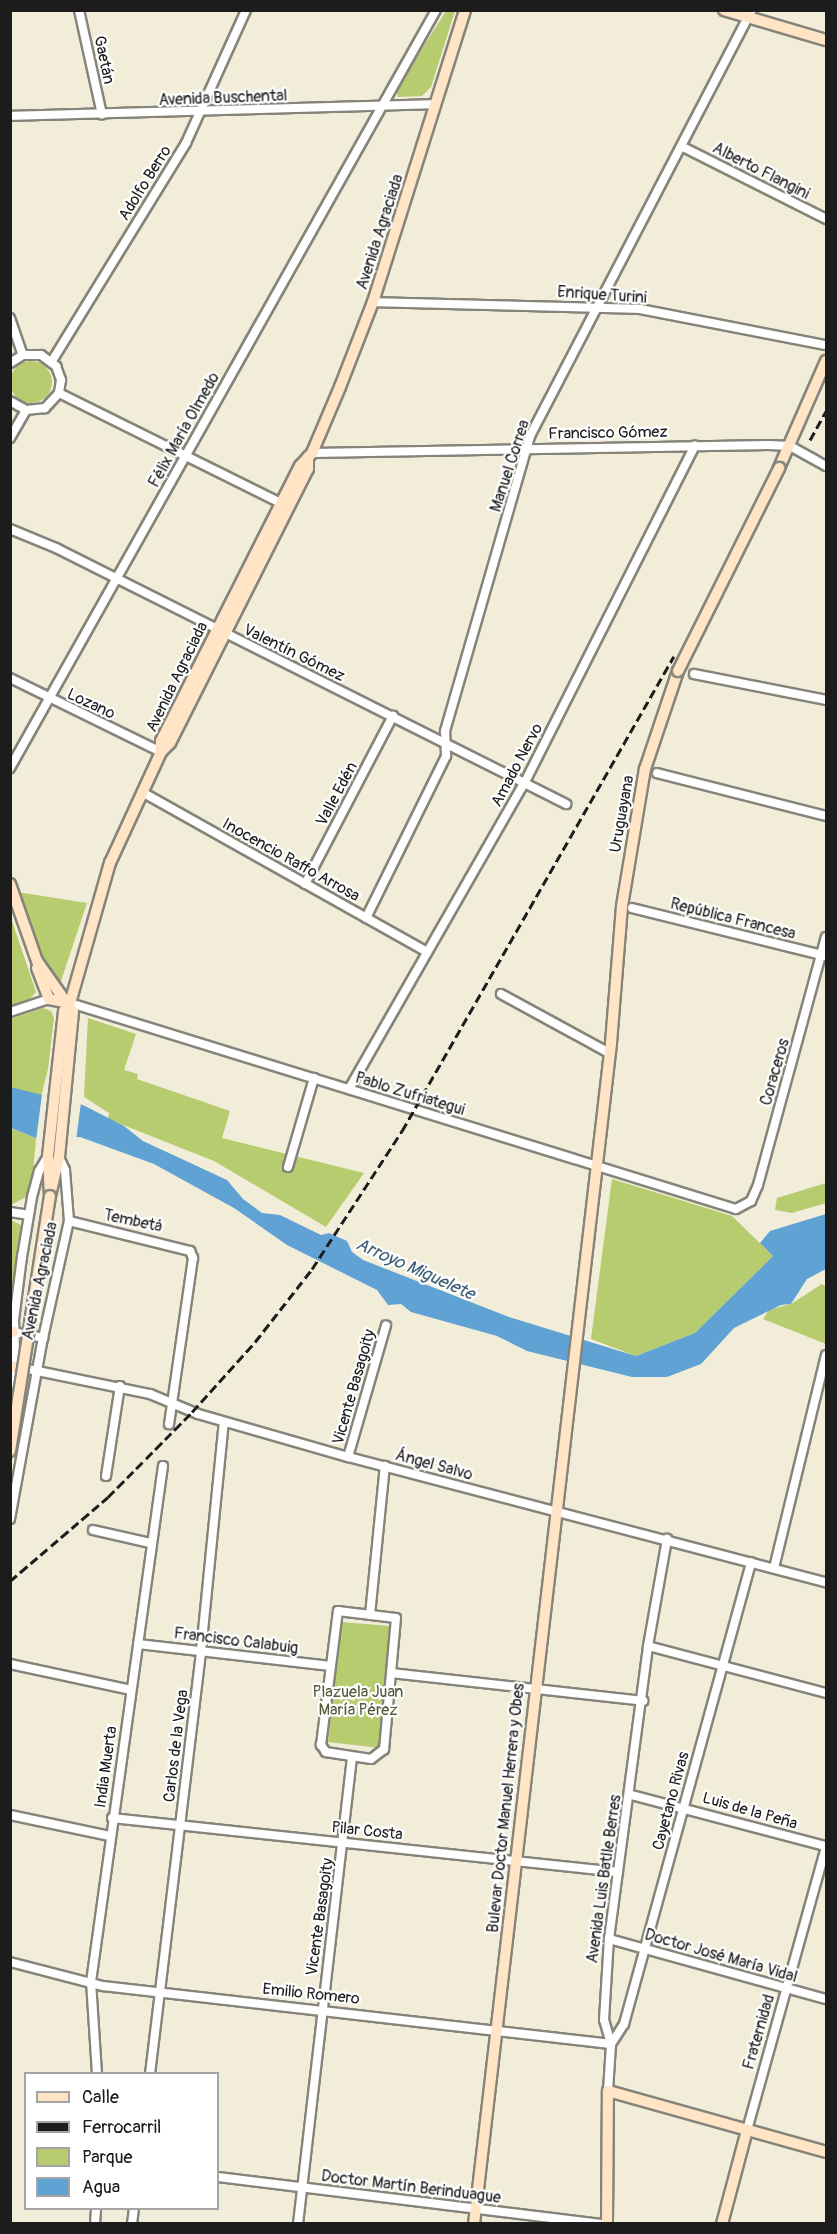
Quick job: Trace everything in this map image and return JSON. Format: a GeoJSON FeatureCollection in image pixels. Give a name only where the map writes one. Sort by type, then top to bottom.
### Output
{"type":"FeatureCollection","features":[{"type":"Feature","properties":{"kind":"street","name":"Gaetán"},"geometry":{"type":"LineString","coordinates":[[80,10],[102,114]]}},
{"type":"Feature","properties":{"kind":"street","name":"Adolfo Berro"},"geometry":{"type":"LineString","coordinates":[[52,361],[186,143],[246,10]]}},
{"type":"Feature","properties":{"kind":"street","name":"Félix María Olmedo"},"geometry":{"type":"LineString","coordinates":[[10,768],[436,10]]}},
{"type":"Feature","properties":{"kind":"street","name":"Avenida Agraciada"},"geometry":{"type":"LineString","coordinates":[[10,1519],[43,1338],[69,1221],[65,1170],[54,1156],[54,1091],[63,1011],[70,1003],[110,863],[142,792],[161,752],[170,743],[221,632],[285,505],[308,469],[310,455],[373,302],[465,10]]}},
{"type":"Feature","properties":{"kind":"street"},"geometry":{"type":"LineString","coordinates":[[724,10],[751,15],[826,40]]}},
{"type":"Feature","properties":{"kind":"street","name":"Manuel Correa"},"geometry":{"type":"LineString","coordinates":[[366,918],[446,756],[445,731],[527,447],[598,305],[751,15]]}},
{"type":"Feature","properties":{"kind":"street","name":"Avenida Buschental"},"geometry":{"type":"LineString","coordinates":[[10,117],[436,104]]}},
{"type":"Feature","properties":{"kind":"street","name":"Alberto Flangini"},"geometry":{"type":"LineString","coordinates":[[682,147],[826,219]]}},
{"type":"Feature","properties":{"kind":"street","name":"Enrique Turini"},"geometry":{"type":"LineString","coordinates":[[373,302],[598,305],[640,309],[826,345]]}},
{"type":"Feature","properties":{"kind":"street"},"geometry":{"type":"LineString","coordinates":[[10,318],[23,355]]}},
{"type":"Feature","properties":{"kind":"street"},"geometry":{"type":"LineString","coordinates":[[10,363],[23,355],[35,353],[52,361],[60,373],[59,393],[45,408],[26,410],[10,401]]}},
{"type":"Feature","properties":{"kind":"street","name":"Uruguayana"},"geometry":{"type":"LineString","coordinates":[[568,1396],[610,1048],[622,906],[645,769],[678,671],[790,446],[826,360]]}},
{"type":"Feature","properties":{"kind":"street"},"geometry":{"type":"LineString","coordinates":[[59,393],[285,505]]}},
{"type":"Feature","properties":{"kind":"street"},"geometry":{"type":"LineString","coordinates":[[10,438],[26,410]]}},
{"type":"Feature","properties":{"kind":"street","name":"Amado Nervo"},"geometry":{"type":"LineString","coordinates":[[349,1089],[525,782],[695,446]]}},
{"type":"Feature","properties":{"kind":"street","name":"Francisco Gómez"},"geometry":{"type":"LineString","coordinates":[[310,455],[527,447],[790,446],[826,466]]}},
{"type":"Feature","properties":{"kind":"street","name":"Valentín Gómez"},"geometry":{"type":"LineString","coordinates":[[10,529],[116,578],[566,804]]}},
{"type":"Feature","properties":{"kind":"street"},"geometry":{"type":"LineString","coordinates":[[694,674],[826,700]]}},
{"type":"Feature","properties":{"kind":"street","name":"Lozano"},"geometry":{"type":"LineString","coordinates":[[10,678],[161,752]]}},
{"type":"Feature","properties":{"kind":"street","name":"Valle Edén"},"geometry":{"type":"LineString","coordinates":[[306,884],[393,716]]}},
{"type":"Feature","properties":{"kind":"street"},"geometry":{"type":"LineString","coordinates":[[657,773],[826,816]]}},
{"type":"Feature","properties":{"kind":"street","name":"Inocencio Raffo Arrosa"},"geometry":{"type":"LineString","coordinates":[[142,792],[427,952]]}},
{"type":"Feature","properties":{"kind":"street"},"geometry":{"type":"LineString","coordinates":[[10,884],[37,961],[47,980],[70,1003]]}},
{"type":"Feature","properties":{"kind":"street","name":"República Francesa"},"geometry":{"type":"LineString","coordinates":[[632,908],[824,955]]}},
{"type":"Feature","properties":{"kind":"street","name":"Coraceros"},"geometry":{"type":"LineString","coordinates":[[741,1208],[751,1201],[758,1185],[824,955],[826,937]]}},
{"type":"Feature","properties":{"kind":"street"},"geometry":{"type":"LineString","coordinates":[[37,961],[39,982],[48,999]]}},
{"type":"Feature","properties":{"kind":"street"},"geometry":{"type":"LineString","coordinates":[[501,994],[610,1048]]}},
{"type":"Feature","properties":{"kind":"street"},"geometry":{"type":"LineString","coordinates":[[10,1012],[48,999],[70,1003]]}},
{"type":"Feature","properties":{"kind":"street","name":"Avenida Agraciada"},"geometry":{"type":"LineString","coordinates":[[10,1451],[50,1196],[54,1156],[66,1093],[73,1012],[70,1003]]}},
{"type":"Feature","properties":{"kind":"street","name":"Pablo Zufriategui"},"geometry":{"type":"LineString","coordinates":[[70,1003],[724,1207],[741,1208]]}},
{"type":"Feature","properties":{"kind":"street"},"geometry":{"type":"LineString","coordinates":[[288,1167],[314,1078]]}},
{"type":"Feature","properties":{"kind":"street","name":"Avenida Agraciada"},"geometry":{"type":"LineString","coordinates":[[10,1414],[14,1367],[12,1332],[28,1215],[39,1171],[54,1156]]}},
{"type":"Feature","properties":{"kind":"street"},"geometry":{"type":"LineString","coordinates":[[10,1212],[28,1215]]}},
{"type":"Feature","properties":{"kind":"street","name":"Tembetá"},"geometry":{"type":"LineString","coordinates":[[69,1221],[190,1251],[193,1258],[172,1401]]}},
{"type":"Feature","properties":{"kind":"street","name":"Vicente Basagoity"},"geometry":{"type":"LineString","coordinates":[[348,1457],[386,1324]]}},
{"type":"Feature","properties":{"kind":"street"},"geometry":{"type":"LineString","coordinates":[[12,1332],[43,1338]]}},
{"type":"Feature","properties":{"kind":"street"},"geometry":{"type":"LineString","coordinates":[[774,1568],[823,1390],[826,1355]]}},
{"type":"Feature","properties":{"kind":"street","name":"Ángel Salvo"},"geometry":{"type":"LineString","coordinates":[[14,1367],[38,1368],[120,1386],[172,1401],[224,1422],[348,1457],[826,1582]]}},
{"type":"Feature","properties":{"kind":"street"},"geometry":{"type":"LineString","coordinates":[[106,1476],[120,1386]]}},
{"type":"Feature","properties":{"kind":"street","name":"Bulevar Doctor Manuel Herrera y Obes"},"geometry":{"type":"LineString","coordinates":[[474,2223],[499,2031],[514,1860],[568,1396]]}},
{"type":"Feature","properties":{"kind":"street"},"geometry":{"type":"LineString","coordinates":[[170,1424],[172,1401]]}},
{"type":"Feature","properties":{"kind":"street","name":"Carlos de la Vega"},"geometry":{"type":"LineString","coordinates":[[150,2072],[201,1651],[224,1422]]}},
{"type":"Feature","properties":{"kind":"street","name":"India Muerta"},"geometry":{"type":"LineString","coordinates":[[97,2072],[91,1982],[150,1543],[163,1466]]}},
{"type":"Feature","properties":{"kind":"street"},"geometry":{"type":"LineString","coordinates":[[370,1614],[385,1466]]}},
{"type":"Feature","properties":{"kind":"street"},"geometry":{"type":"LineString","coordinates":[[93,1530],[150,1543]]}},
{"type":"Feature","properties":{"kind":"street","name":"Avenida Luis Batlle Berres"},"geometry":{"type":"LineString","coordinates":[[607,2223],[608,2091],[611,2044],[604,2020],[609,1938],[631,1795],[648,1646],[667,1539]]}},
{"type":"Feature","properties":{"kind":"street","name":"Cayetano Rivas"},"geometry":{"type":"LineString","coordinates":[[611,2044],[624,2024],[751,1562]]}},
{"type":"Feature","properties":{"kind":"street"},"geometry":{"type":"LineString","coordinates":[[338,1611],[370,1614],[396,1618],[384,1749],[371,1759],[326,1752],[321,1745],[338,1611]]}},
{"type":"Feature","properties":{"kind":"street","name":"Francisco Calabuig"},"geometry":{"type":"LineString","coordinates":[[138,1644],[331,1666]]}},
{"type":"Feature","properties":{"kind":"street"},"geometry":{"type":"LineString","coordinates":[[648,1646],[826,1693]]}},
{"type":"Feature","properties":{"kind":"street"},"geometry":{"type":"LineString","coordinates":[[10,1664],[131,1690]]}},
{"type":"Feature","properties":{"kind":"street"},"geometry":{"type":"LineString","coordinates":[[391,1673],[643,1701]]}},
{"type":"Feature","properties":{"kind":"street","name":"Vicente Basagoity"},"geometry":{"type":"LineString","coordinates":[[298,2223],[352,1756]]}},
{"type":"Feature","properties":{"kind":"street","name":"Luis de la Peña"},"geometry":{"type":"LineString","coordinates":[[631,1795],[684,1806],[826,1847]]}},
{"type":"Feature","properties":{"kind":"street"},"geometry":{"type":"LineString","coordinates":[[10,1815],[110,1836]]}},
{"type":"Feature","properties":{"kind":"street","name":"Pilar Costa"},"geometry":{"type":"LineString","coordinates":[[112,1818],[618,1872]]}},
{"type":"Feature","properties":{"kind":"street","name":"Fraternidad"},"geometry":{"type":"LineString","coordinates":[[722,2223],[826,1847]]}},
{"type":"Feature","properties":{"kind":"street","name":"Doctor José María Vidal"},"geometry":{"type":"LineString","coordinates":[[609,1938],[826,1999]]}},
{"type":"Feature","properties":{"kind":"street","name":"Emilio Romero"},"geometry":{"type":"LineString","coordinates":[[10,1962],[91,1982],[159,1993],[321,2009],[611,2044]]}},
{"type":"Feature","properties":{"kind":"street"},"geometry":{"type":"LineString","coordinates":[[608,2091],[826,2152]]}},
{"type":"Feature","properties":{"kind":"street","name":"Doctor Martín Berinduague"},"geometry":{"type":"LineString","coordinates":[[219,2177],[602,2223]]}},
{"type":"Feature","properties":{"kind":"green space"},"geometry":{"type":"Polygon","coordinates":[[[446,11],[455,11],[431,87],[422,96],[398,97],[396,90],[446,11]]]}},
{"type":"Feature","properties":{"kind":"green space"},"geometry":{"type":"Polygon","coordinates":[[[31,361],[39,362],[46,367],[51,374],[51,390],[46,397],[39,402],[31,403],[23,402],[16,397],[11,390],[10,382],[11,374],[16,367],[23,362],[31,361]]]}},
{"type":"Feature","properties":{"kind":"green space"},"geometry":{"type":"Polygon","coordinates":[[[17,892],[87,903],[61,981],[49,977],[17,892]]]}},
{"type":"Feature","properties":{"kind":"green space"},"geometry":{"type":"Polygon","coordinates":[[[10,915],[36,992],[27,1002],[11,1008],[10,915]]]}},
{"type":"Feature","properties":{"kind":"green space"},"geometry":{"type":"Polygon","coordinates":[[[43,1008],[51,1011],[54,1018],[48,1069],[41,1097],[11,1087],[11,1019],[43,1008]]]}},
{"type":"Feature","properties":{"kind":"green space"},"geometry":{"type":"Polygon","coordinates":[[[88,1018],[136,1034],[124,1070],[138,1074],[137,1079],[230,1111],[222,1138],[364,1173],[326,1227],[214,1161],[108,1119],[109,1113],[84,1097],[88,1018]]]}},
{"type":"Feature","properties":{"kind":"green space"},"geometry":{"type":"Polygon","coordinates":[[[10,1128],[36,1138],[33,1173],[26,1197],[11,1205],[10,1128]]]}},
{"type":"Feature","properties":{"kind":"green space"},"geometry":{"type":"Polygon","coordinates":[[[612,1179],[732,1216],[773,1256],[695,1333],[636,1356],[591,1339],[612,1179]]]}},
{"type":"Feature","properties":{"kind":"green space"},"geometry":{"type":"Polygon","coordinates":[[[826,1183],[826,1203],[792,1213],[775,1210],[777,1198],[826,1183]]]}},
{"type":"Feature","properties":{"kind":"green space"},"geometry":{"type":"Polygon","coordinates":[[[10,1220],[21,1225],[11,1315],[10,1220]]]}},
{"type":"Feature","properties":{"kind":"green space"},"geometry":{"type":"Polygon","coordinates":[[[822,1284],[826,1287],[826,1344],[763,1319],[769,1310],[791,1304],[822,1284]]]}},
{"type":"Feature","properties":{"kind":"green space","name":"Plazuela Juan María Pérez"},"geometry":{"type":"Polygon","coordinates":[[[341,1622],[390,1626],[380,1748],[328,1742],[341,1622]]]}},
{"type":"Feature","properties":{"kind":"water"},"geometry":{"type":"Polygon","coordinates":[[[10,1087],[83,1105],[124,1126],[143,1141],[227,1180],[243,1199],[262,1213],[280,1215],[321,1235],[329,1233],[347,1241],[352,1252],[363,1260],[509,1317],[636,1356],[695,1333],[773,1256],[760,1243],[770,1231],[826,1214],[826,1269],[807,1279],[791,1304],[781,1305],[734,1328],[701,1364],[667,1377],[632,1377],[527,1351],[497,1336],[411,1312],[401,1304],[388,1305],[377,1290],[287,1245],[234,1208],[154,1164],[80,1137],[36,1138],[11,1128],[10,1087]]]}},
{"type":"Feature","properties":{"kind":"pier"},"geometry":{"type":"Polygon","coordinates":[[[42,1094],[81,1102],[76,1141],[36,1141],[42,1094]]]}},
{"type":"Feature","properties":{"kind":"railway"},"geometry":{"type":"LineString","coordinates":[[810,440],[826,411]]}},
{"type":"Feature","properties":{"kind":"railway"},"geometry":{"type":"LineString","coordinates":[[10,1581],[108,1497],[192,1412],[255,1342],[312,1269],[402,1131],[674,656]]}},
{"type":"Feature","properties":{"kind":"water label","name":"Arroyo Miguelete"},"geometry":{"type":"Point","coordinates":[415,1270]}}]}
